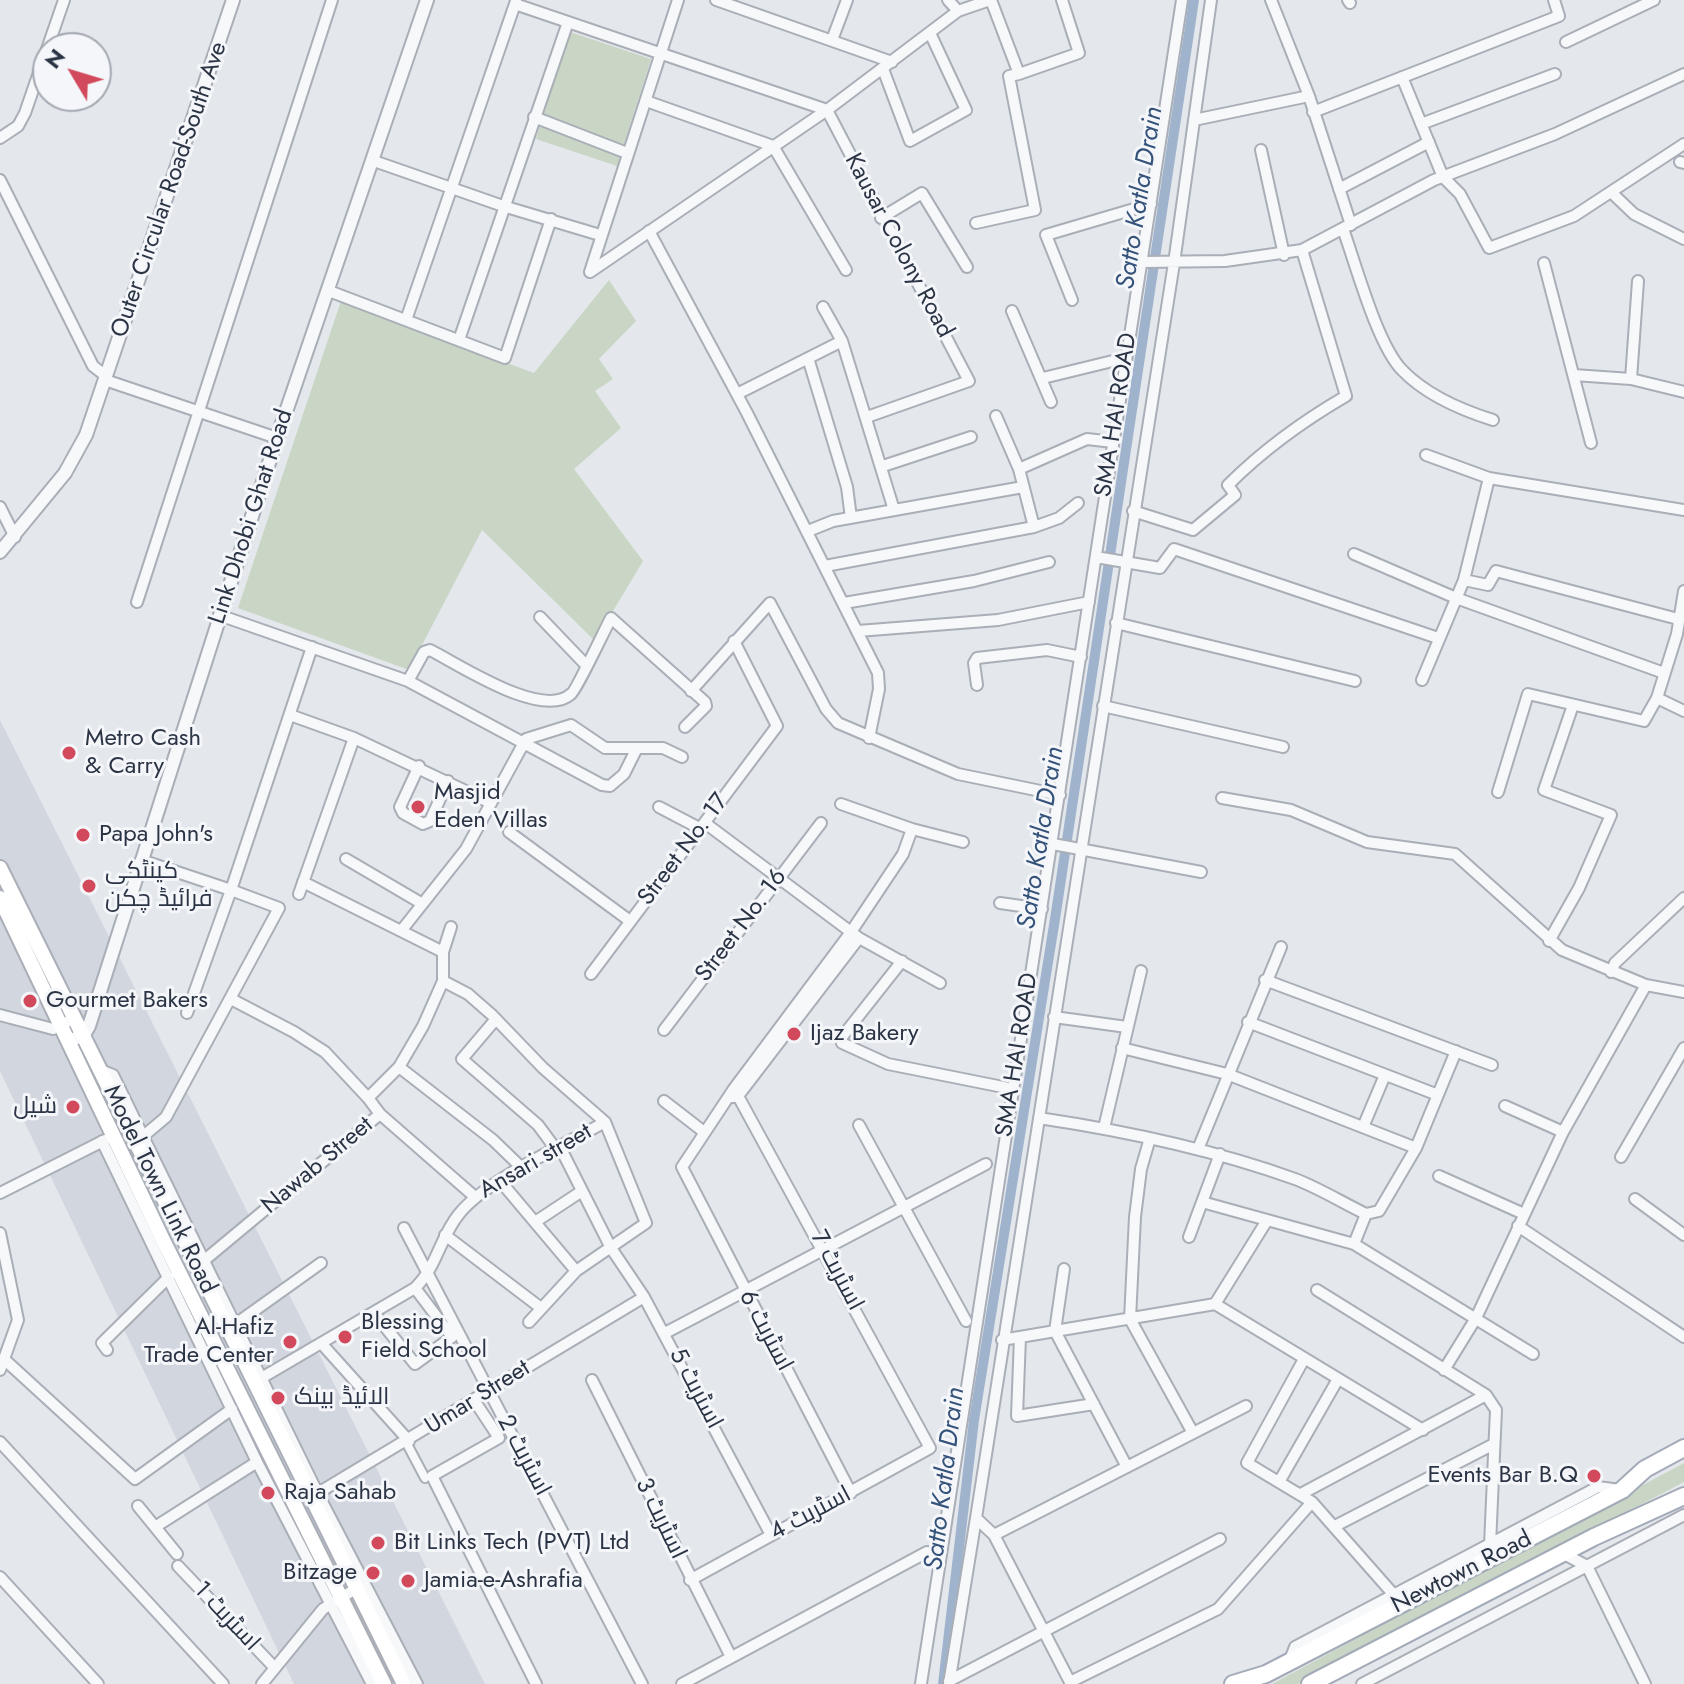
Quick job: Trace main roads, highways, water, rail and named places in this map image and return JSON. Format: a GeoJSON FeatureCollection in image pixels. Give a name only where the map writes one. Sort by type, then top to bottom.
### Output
{"type":"FeatureCollection","features":[{"type":"Feature","properties":{"kind":"main road","name":"Model Town Link Road"},"geometry":{"type":"LineString","coordinates":[[0,868],[76,1038],[107,1139],[336,1600],[384,1684]]}},
{"type":"Feature","properties":{"kind":"main road","name":"Model Town Link Road"},"geometry":{"type":"LineString","coordinates":[[0,898],[69,1022]]}},
{"type":"Feature","properties":{"kind":"main road","name":"Model Town Link Road"},"geometry":{"type":"LineString","coordinates":[[76,1038],[100,1070],[140,1139],[404,1684]]}},
{"type":"Feature","properties":{"kind":"main road","name":"Newtown Road"},"geometry":{"type":"LineString","coordinates":[[1233,1684],[1261,1679],[1622,1490],[1645,1469],[1684,1448]]}},
{"type":"Feature","properties":{"kind":"main road"},"geometry":{"type":"LineString","coordinates":[[1622,1490],[1684,1459]]}},
{"type":"Feature","properties":{"kind":"main road"},"geometry":{"type":"LineString","coordinates":[[1639,1518],[1684,1487]]}},
{"type":"Feature","properties":{"kind":"main road","name":"Newtown Road"},"geometry":{"type":"LineString","coordinates":[[1310,1684],[1594,1537],[1684,1496]]}},
{"type":"Feature","properties":{"kind":"waterway","name":"Satto Katla Drain"},"geometry":{"type":"LineString","coordinates":[[943,1684],[974,1420],[1055,919],[1194,0]]}},
{"type":"Feature","properties":{"kind":"place","name":"Metro Cash & Carry"},"geometry":{"type":"Point","coordinates":[69,753]}},
{"type":"Feature","properties":{"kind":"place","name":"Masjid Eden Villas"},"geometry":{"type":"Point","coordinates":[418,807]}},
{"type":"Feature","properties":{"kind":"place","name":"Papa John's"},"geometry":{"type":"Point","coordinates":[83,835]}},
{"type":"Feature","properties":{"kind":"place","name":"کینٹکی فرائیڈ چکن"},"geometry":{"type":"Point","coordinates":[89,886]}},
{"type":"Feature","properties":{"kind":"place","name":"Gourmet Bakers"},"geometry":{"type":"Point","coordinates":[30,1001]}},
{"type":"Feature","properties":{"kind":"place","name":"Ijaz Bakery"},"geometry":{"type":"Point","coordinates":[794,1034]}},
{"type":"Feature","properties":{"kind":"place","name":"شیل"},"geometry":{"type":"Point","coordinates":[73,1107]}},
{"type":"Feature","properties":{"kind":"place","name":"Blessing Field School"},"geometry":{"type":"Point","coordinates":[345,1337]}},
{"type":"Feature","properties":{"kind":"place","name":"Al-Hafiz Trade Center"},"geometry":{"type":"Point","coordinates":[290,1342]}},
{"type":"Feature","properties":{"kind":"place","name":"الائیڈ بینک"},"geometry":{"type":"Point","coordinates":[278,1398]}},
{"type":"Feature","properties":{"kind":"place","name":"Events Bar B.Q"},"geometry":{"type":"Point","coordinates":[1594,1476]}},
{"type":"Feature","properties":{"kind":"place","name":"Raja Sahab"},"geometry":{"type":"Point","coordinates":[268,1493]}},
{"type":"Feature","properties":{"kind":"place","name":"Bit Links Tech (PVT) Ltd"},"geometry":{"type":"Point","coordinates":[378,1543]}},
{"type":"Feature","properties":{"kind":"place","name":"Bitzage"},"geometry":{"type":"Point","coordinates":[373,1573]}},
{"type":"Feature","properties":{"kind":"place","name":"Jamia-e-Ashrafia"},"geometry":{"type":"Point","coordinates":[408,1581]}}]}
